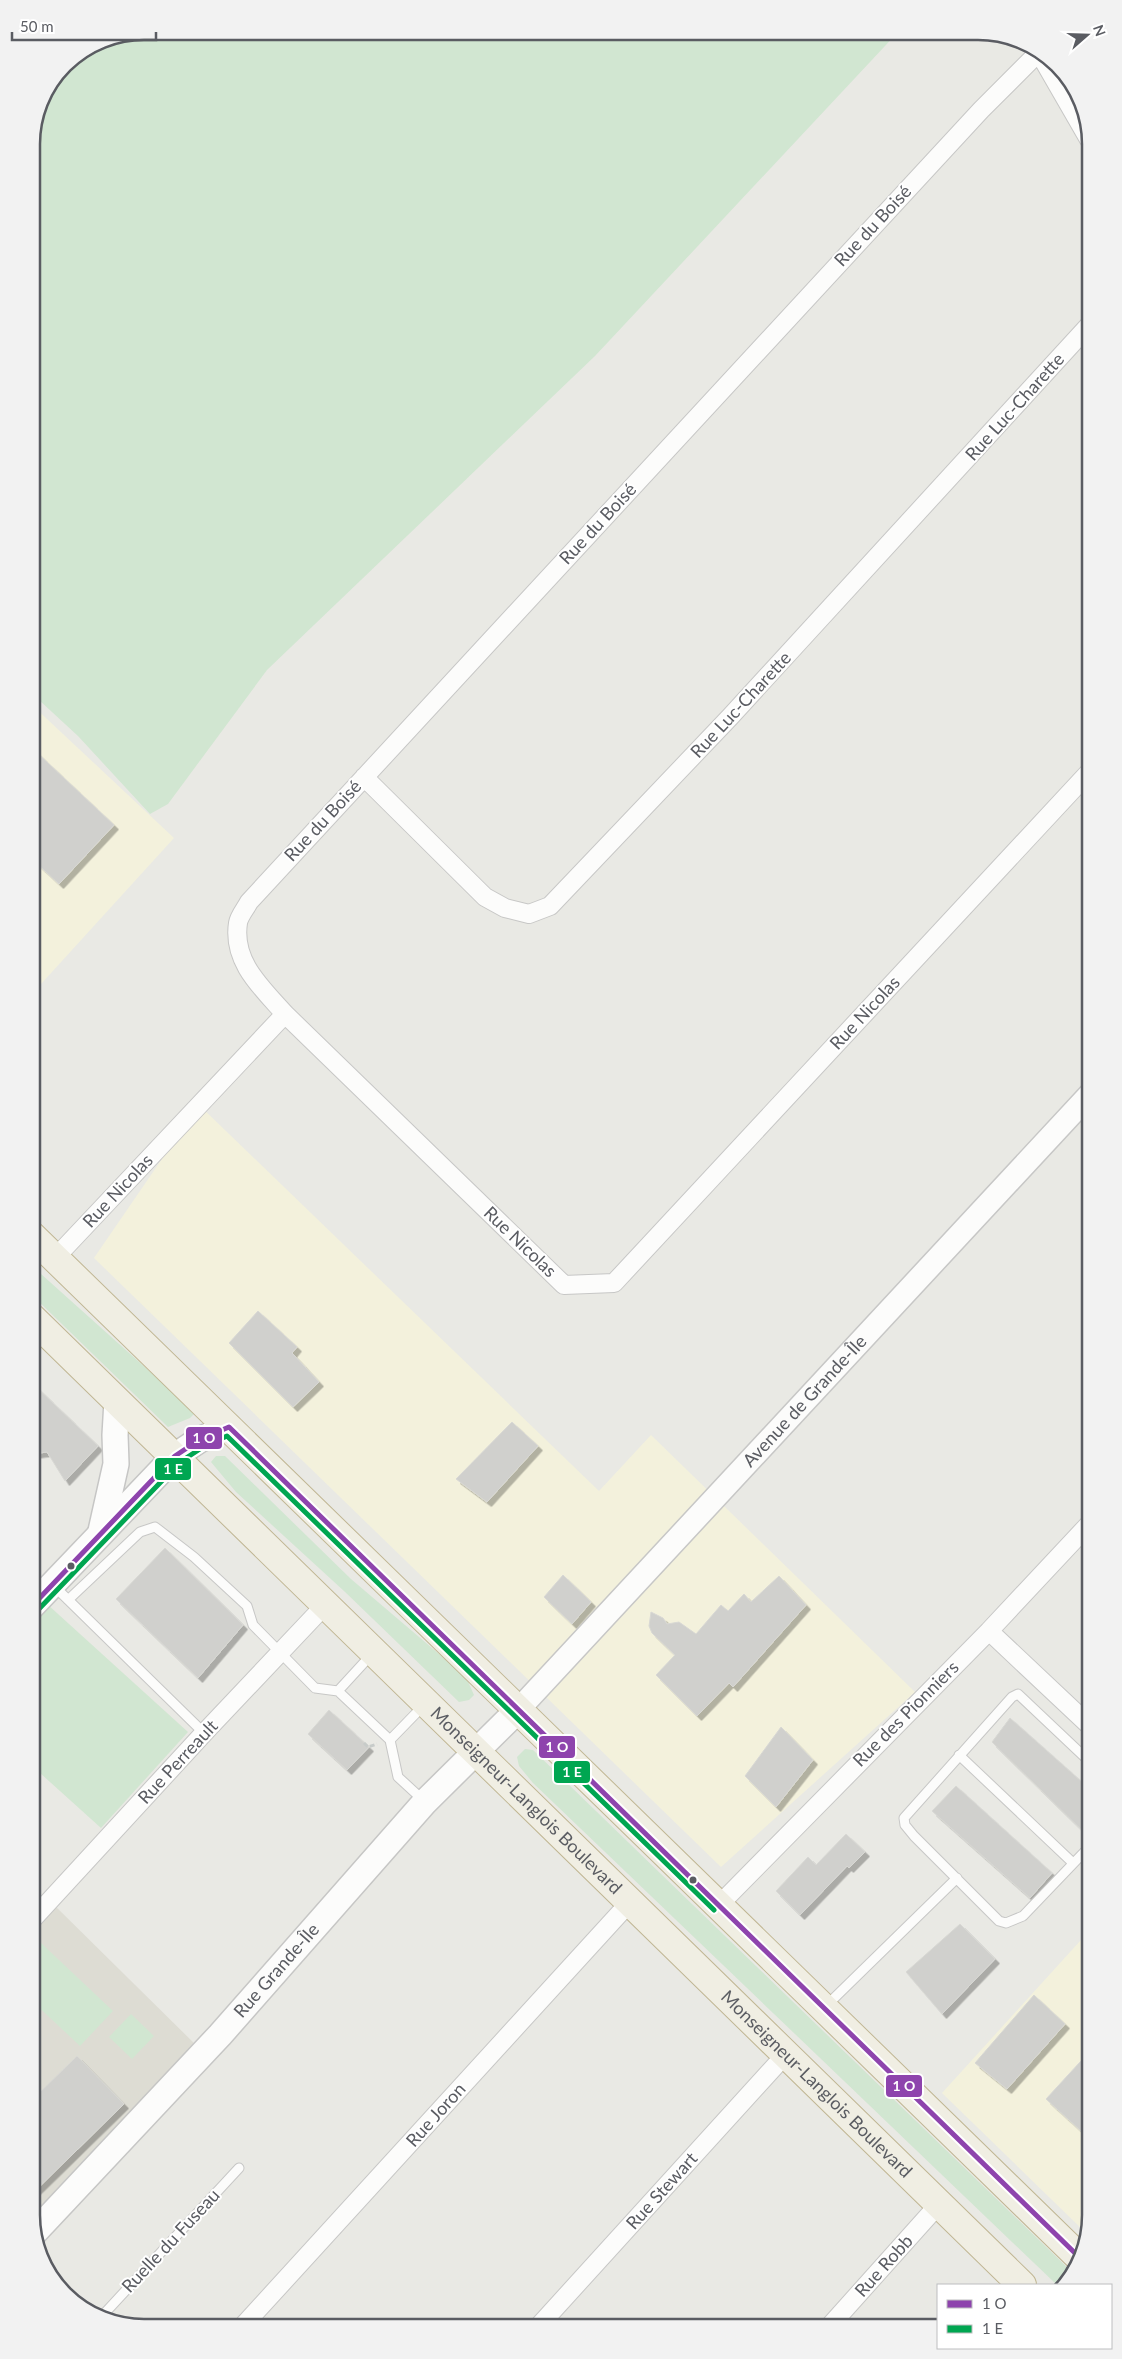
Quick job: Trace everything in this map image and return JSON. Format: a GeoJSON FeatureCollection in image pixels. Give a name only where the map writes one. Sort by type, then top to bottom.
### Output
{"type":"FeatureCollection","features":[{"type":"Feature","properties":{"kind":"highway"},"geometry":{"type":"LineString","coordinates":[[40,1244],[1074,2252]]}},
{"type":"Feature","properties":{"kind":"highway","name":"Monseigneur-Langlois Boulevard"},"geometry":{"type":"LineString","coordinates":[[40,1326],[1021,2284]]}},
{"type":"Feature","properties":{"kind":"main road"},"geometry":{"type":"LineString","coordinates":[[101,1532],[116,1464],[117,1401]]}},
{"type":"Feature","properties":{"kind":"main road"},"geometry":{"type":"LineString","coordinates":[[40,1602],[60,1592],[101,1532],[175,1456],[200,1440],[229,1427]]}},
{"type":"Feature","properties":{"kind":"main road","name":"Rue Grande-Île"},"geometry":{"type":"LineString","coordinates":[[41,2226],[220,2035],[425,1802],[475,1750],[519,1709]]}},
{"type":"Feature","properties":{"kind":"street","name":"Rue du Boisé"},"geometry":{"type":"LineString","coordinates":[[285,1014],[247,970],[238,946],[238,922],[249,902],[980,110],[1034,57]]}},
{"type":"Feature","properties":{"kind":"street"},"geometry":{"type":"LineString","coordinates":[[1049,69],[1080,123]]}},
{"type":"Feature","properties":{"kind":"street","name":"Rue Luc-Charette"},"geometry":{"type":"LineString","coordinates":[[364,777],[485,897],[505,908],[529,914],[550,906],[730,717],[1082,332]]}},
{"type":"Feature","properties":{"kind":"street","name":"Rue Nicolas"},"geometry":{"type":"LineString","coordinates":[[55,1258],[285,1014],[564,1285],[614,1283],[1082,780]]}},
{"type":"Feature","properties":{"kind":"street","name":"Avenue de Grande-Île"},"geometry":{"type":"LineString","coordinates":[[519,1709],[1082,1103]]}},
{"type":"Feature","properties":{"kind":"street","name":"Rue des Pionniers"},"geometry":{"type":"LineString","coordinates":[[719,1905],[989,1631],[1082,1532]]}},
{"type":"Feature","properties":{"kind":"street","name":"Rue Perreault"},"geometry":{"type":"LineString","coordinates":[[40,1911],[204,1732],[326,1604]]}},
{"type":"Feature","properties":{"kind":"street"},"geometry":{"type":"LineString","coordinates":[[989,1631],[1082,1719]]}},
{"type":"Feature","properties":{"kind":"street","name":"Rue Joron"},"geometry":{"type":"LineString","coordinates":[[249,2319],[630,1902]]}},
{"type":"Feature","properties":{"kind":"street","name":"Rue Stewart"},"geometry":{"type":"LineString","coordinates":[[544,2319],[786,2054]]}},
{"type":"Feature","properties":{"kind":"street","name":"Rue Robb"},"geometry":{"type":"LineString","coordinates":[[836,2319],[939,2204]]}},
{"type":"Feature","properties":{"kind":"lane"},"geometry":{"type":"LineString","coordinates":[[204,1732],[60,1592],[140,1532],[156,1527],[194,1557],[247,1606],[253,1625],[269,1639],[280,1654],[315,1688],[338,1691],[390,1740],[398,1777],[425,1802]]}},
{"type":"Feature","properties":{"kind":"lane"},"geometry":{"type":"LineString","coordinates":[[338,1691],[374,1651]]}},
{"type":"Feature","properties":{"kind":"lane"},"geometry":{"type":"LineString","coordinates":[[1082,1754],[1018,1694],[1012,1697],[904,1818],[905,1825],[999,1922],[1006,1923],[1023,1916],[1082,1854]]}},
{"type":"Feature","properties":{"kind":"lane"},"geometry":{"type":"LineString","coordinates":[[390,1740],[426,1703]]}},
{"type":"Feature","properties":{"kind":"lane"},"geometry":{"type":"LineString","coordinates":[[960,1756],[1073,1864]]}},
{"type":"Feature","properties":{"kind":"lane"},"geometry":{"type":"LineString","coordinates":[[824,2007],[957,1878]]}},
{"type":"Feature","properties":{"kind":"lane","name":"Ruelle du Fuseau"},"geometry":{"type":"LineString","coordinates":[[107,2312],[239,2168]]}},
{"type":"Feature","properties":{"kind":"path"},"geometry":{"type":"LineString","coordinates":[[364,1742],[368,1747]]}},
{"type":"Feature","properties":{"kind":"shaded area"},"geometry":{"type":"Polygon","coordinates":[[[40,712],[174,838],[40,985],[40,712]]]}},
{"type":"Feature","properties":{"kind":"shaded area"},"geometry":{"type":"Polygon","coordinates":[[[199,1105],[599,1491],[651,1435],[915,1692],[721,1867],[94,1258],[199,1105]]]}},
{"type":"Feature","properties":{"kind":"shaded area"},"geometry":{"type":"Polygon","coordinates":[[[50,1901],[204,2053],[41,2226],[40,2215],[40,1912],[50,1901]]]}},
{"type":"Feature","properties":{"kind":"shaded area"},"geometry":{"type":"Polygon","coordinates":[[[1082,1939],[1081,2228],[942,2093],[1082,1939]]]}},
{"type":"Feature","properties":{"kind":"green space"},"geometry":{"type":"Polygon","coordinates":[[[144,40],[891,40],[595,356],[267,670],[168,804],[150,814],[78,736],[40,701],[40,137],[48,104],[54,92],[66,75],[81,62],[104,48],[124,42],[144,40]]]}},
{"type":"Feature","properties":{"kind":"green space"},"geometry":{"type":"Polygon","coordinates":[[[40,1273],[186,1404],[194,1414],[190,1418],[168,1427],[40,1303],[40,1273]]]}},
{"type":"Feature","properties":{"kind":"green space"},"geometry":{"type":"Polygon","coordinates":[[[216,1456],[225,1456],[351,1579],[466,1677],[474,1695],[469,1700],[459,1702],[344,1591],[236,1492],[211,1462],[216,1456]]]}},
{"type":"Feature","properties":{"kind":"green space"},"geometry":{"type":"Polygon","coordinates":[[[47,1604],[188,1732],[101,1828],[40,1773],[40,1612],[47,1604]]]}},
{"type":"Feature","properties":{"kind":"green space"},"geometry":{"type":"Polygon","coordinates":[[[525,1749],[533,1750],[1067,2267],[1056,2284],[533,1783],[519,1766],[517,1757],[525,1749]]]}},
{"type":"Feature","properties":{"kind":"green space"},"geometry":{"type":"Polygon","coordinates":[[[40,1944],[113,2011],[80,2046],[40,2008],[40,1944]]]}},
{"type":"Feature","properties":{"kind":"green space"},"geometry":{"type":"Polygon","coordinates":[[[131,2014],[154,2036],[132,2059],[109,2037],[131,2014]]]}},
{"type":"Feature","properties":{"kind":"building"},"geometry":{"type":"Polygon","coordinates":[[[40,755],[114,825],[59,884],[40,866],[40,755]]]}},
{"type":"Feature","properties":{"kind":"building"},"geometry":{"type":"Polygon","coordinates":[[[258,1311],[297,1347],[292,1353],[319,1382],[293,1407],[229,1343],[258,1311]]]}},
{"type":"Feature","properties":{"kind":"building"},"geometry":{"type":"Polygon","coordinates":[[[40,1391],[98,1446],[65,1481],[47,1452],[40,1453],[40,1391]]]}},
{"type":"Feature","properties":{"kind":"building"},"geometry":{"type":"Polygon","coordinates":[[[512,1422],[538,1446],[487,1502],[456,1479],[512,1422]]]}},
{"type":"Feature","properties":{"kind":"building"},"geometry":{"type":"Polygon","coordinates":[[[165,1548],[243,1625],[198,1678],[116,1599],[165,1548]]]}},
{"type":"Feature","properties":{"kind":"building"},"geometry":{"type":"Polygon","coordinates":[[[563,1575],[591,1602],[572,1624],[544,1597],[563,1575]]]}},
{"type":"Feature","properties":{"kind":"building"},"geometry":{"type":"Polygon","coordinates":[[[779,1576],[806,1605],[733,1687],[729,1683],[697,1716],[656,1675],[675,1655],[652,1633],[649,1626],[651,1612],[663,1618],[667,1624],[679,1622],[696,1634],[721,1605],[728,1611],[744,1594],[751,1602],[779,1576]]]}},
{"type":"Feature","properties":{"kind":"building"},"geometry":{"type":"Polygon","coordinates":[[[329,1710],[369,1747],[347,1770],[308,1734],[329,1710]]]}},
{"type":"Feature","properties":{"kind":"building"},"geometry":{"type":"Polygon","coordinates":[[[1010,1718],[1082,1782],[1082,1830],[992,1742],[1010,1718]]]}},
{"type":"Feature","properties":{"kind":"building"},"geometry":{"type":"Polygon","coordinates":[[[781,1727],[813,1760],[776,1807],[745,1776],[781,1727]]]}},
{"type":"Feature","properties":{"kind":"building"},"geometry":{"type":"Polygon","coordinates":[[[956,1786],[1052,1873],[1030,1898],[932,1811],[956,1786]]]}},
{"type":"Feature","properties":{"kind":"building"},"geometry":{"type":"Polygon","coordinates":[[[846,1834],[865,1852],[849,1868],[847,1866],[800,1915],[776,1891],[808,1857],[816,1865],[846,1834]]]}},
{"type":"Feature","properties":{"kind":"building"},"geometry":{"type":"Polygon","coordinates":[[[960,1924],[995,1959],[942,2014],[906,1972],[960,1924]]]}},
{"type":"Feature","properties":{"kind":"building"},"geometry":{"type":"Polygon","coordinates":[[[1034,1995],[1065,2024],[1007,2089],[975,2063],[1034,1995]]]}},
{"type":"Feature","properties":{"kind":"building"},"geometry":{"type":"Polygon","coordinates":[[[77,2056],[124,2104],[40,2186],[40,2092],[77,2056]]]}},
{"type":"Feature","properties":{"kind":"building"},"geometry":{"type":"Polygon","coordinates":[[[1082,2060],[1082,2132],[1046,2099],[1082,2060]]]}},
{"type":"Feature","properties":{"kind":"transit line"},"geometry":{"type":"LineString","coordinates":[[40,1598],[175,1456],[199,1440],[229,1427],[1074,2252]]}},
{"type":"Feature","properties":{"kind":"transit line"},"geometry":{"type":"LineString","coordinates":[[40,1608],[180,1462],[203,1447],[227,1436],[714,1910]]}}]}
